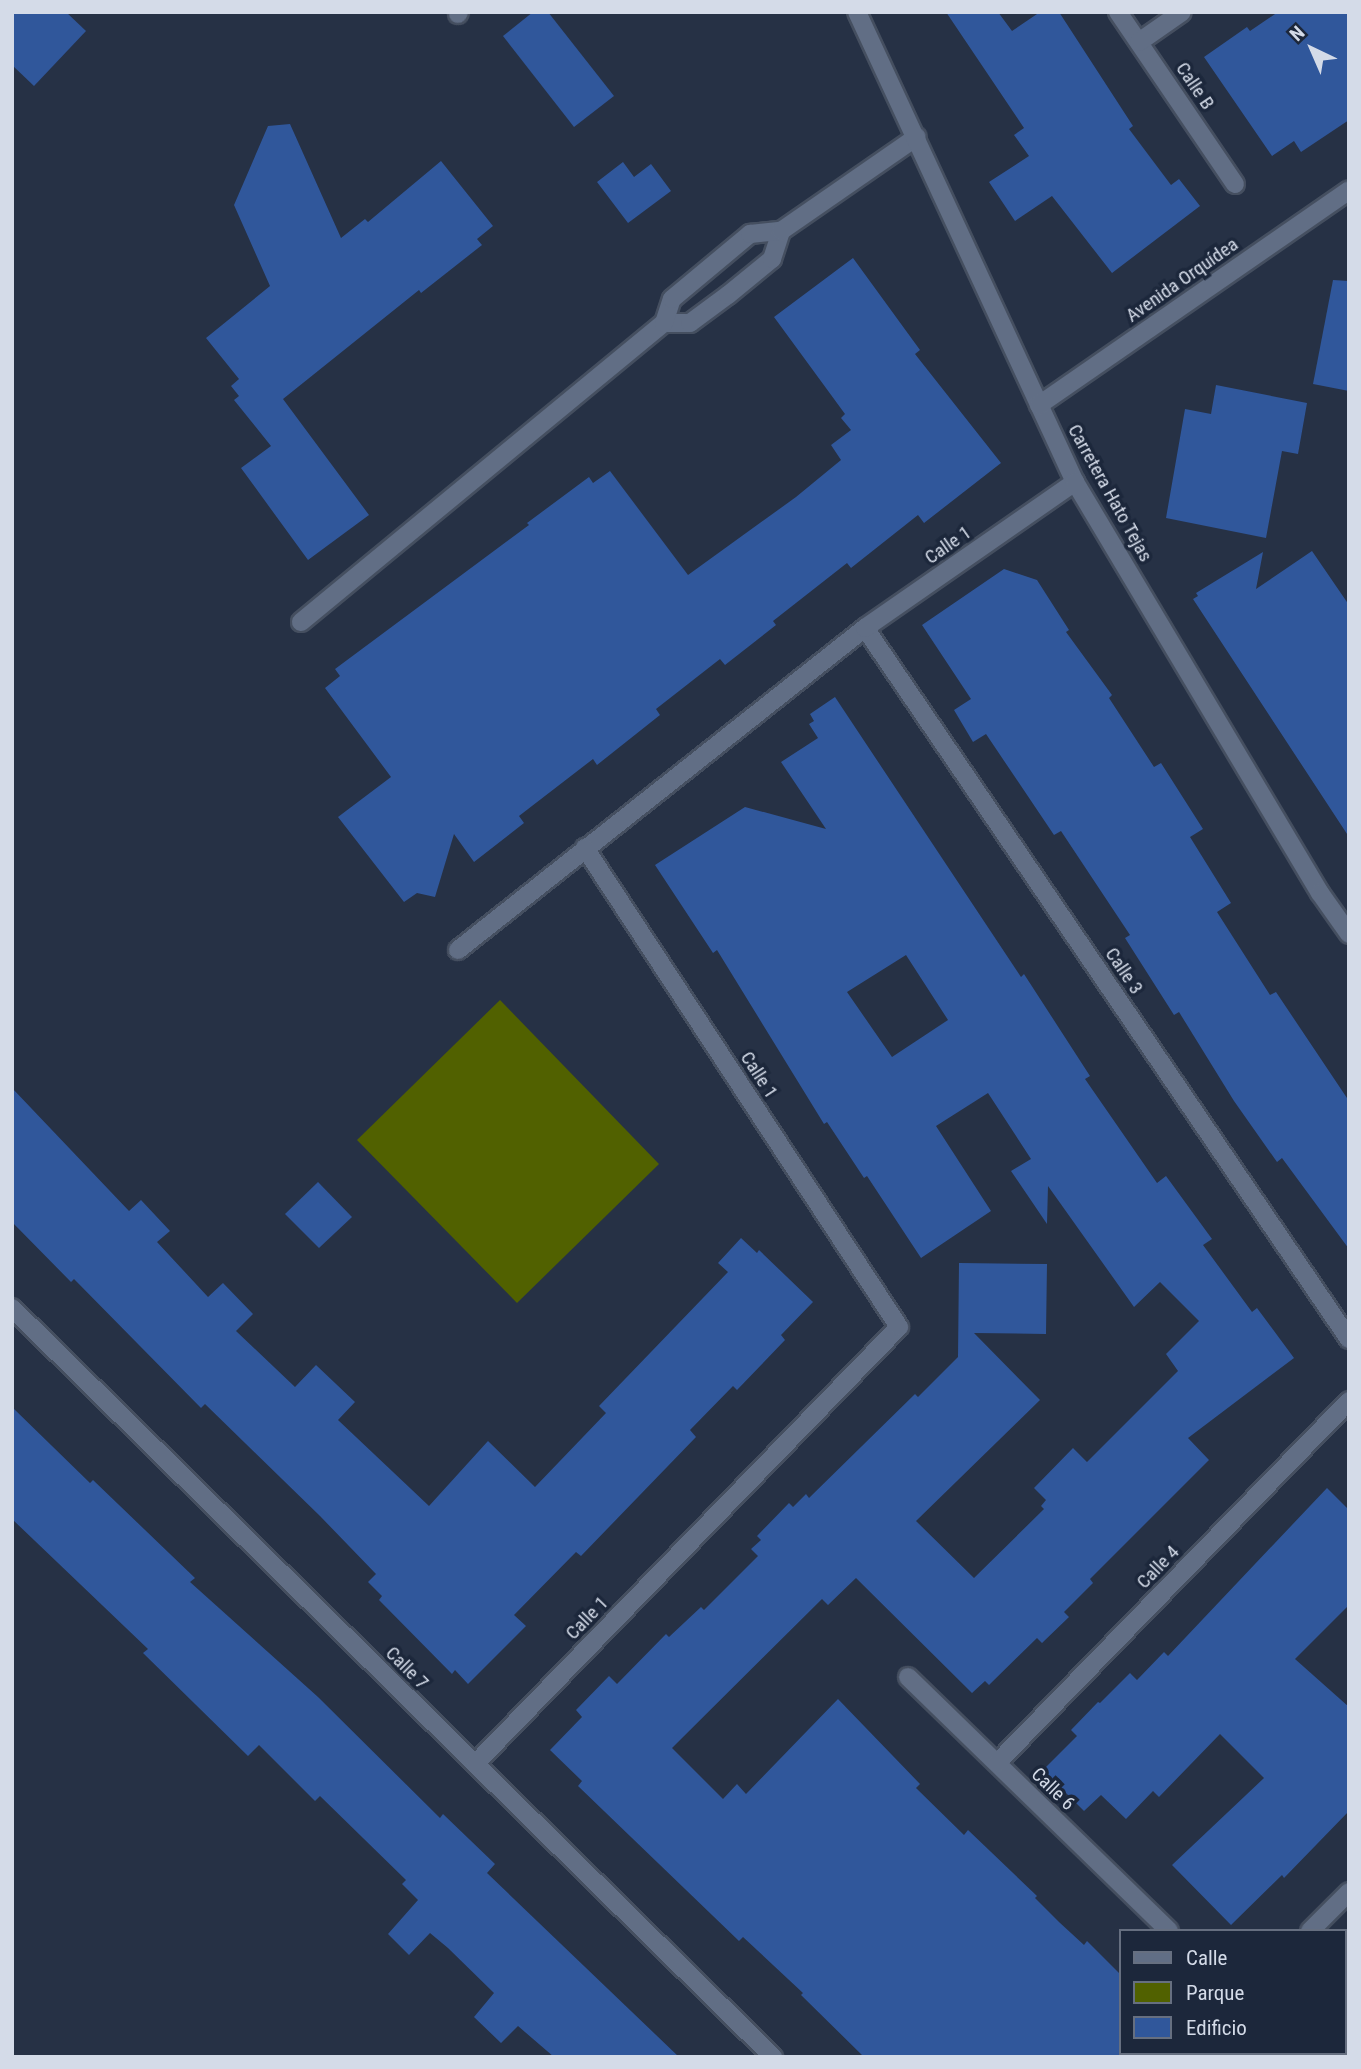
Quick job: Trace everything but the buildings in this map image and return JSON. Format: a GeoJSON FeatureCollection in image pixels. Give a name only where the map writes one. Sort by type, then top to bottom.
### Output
{"type":"FeatureCollection","features":[{"type":"Feature","properties":{"kind":"street","name":"Carretera Hato Tejas"},"geometry":{"type":"LineString","coordinates":[[858,12],[1075,482],[1320,893],[1349,934]]}},
{"type":"Feature","properties":{"kind":"street","name":"Calle B"},"geometry":{"type":"LineString","coordinates":[[1118,12],[1236,184]]}},
{"type":"Feature","properties":{"kind":"street"},"geometry":{"type":"LineString","coordinates":[[1139,42],[1182,12]]}},
{"type":"Feature","properties":{"kind":"street"},"geometry":{"type":"LineString","coordinates":[[302,622],[664,323],[672,299],[750,234],[781,231],[917,137]]}},
{"type":"Feature","properties":{"kind":"street","name":"Avenida Orquídea"},"geometry":{"type":"LineString","coordinates":[[1039,405],[1349,190]]}},
{"type":"Feature","properties":{"kind":"street"},"geometry":{"type":"LineString","coordinates":[[664,323],[690,323],[728,295],[772,259],[781,231]]}},
{"type":"Feature","properties":{"kind":"street","name":"Calle 1"},"geometry":{"type":"LineString","coordinates":[[475,1764],[899,1327],[585,848],[865,628],[1075,482]]}},
{"type":"Feature","properties":{"kind":"street","name":"Calle 3"},"geometry":{"type":"LineString","coordinates":[[865,628],[1349,1339]]}},
{"type":"Feature","properties":{"kind":"street"},"geometry":{"type":"LineString","coordinates":[[458,950],[585,848]]}},
{"type":"Feature","properties":{"kind":"street","name":"Calle 7"},"geometry":{"type":"LineString","coordinates":[[12,1308],[773,2057]]}},
{"type":"Feature","properties":{"kind":"street","name":"Calle 4"},"geometry":{"type":"LineString","coordinates":[[997,1763],[1349,1401]]}},
{"type":"Feature","properties":{"kind":"street","name":"Calle 6"},"geometry":{"type":"LineString","coordinates":[[908,1676],[1167,1929]]}},
{"type":"Feature","properties":{"kind":"street"},"geometry":{"type":"LineString","coordinates":[[1312,1929],[1349,1892]]}},
{"type":"Feature","properties":{"kind":"green space"},"geometry":{"type":"Polygon","coordinates":[[[500,1000],[659,1164],[517,1303],[357,1140],[500,1000]]]}}]}
